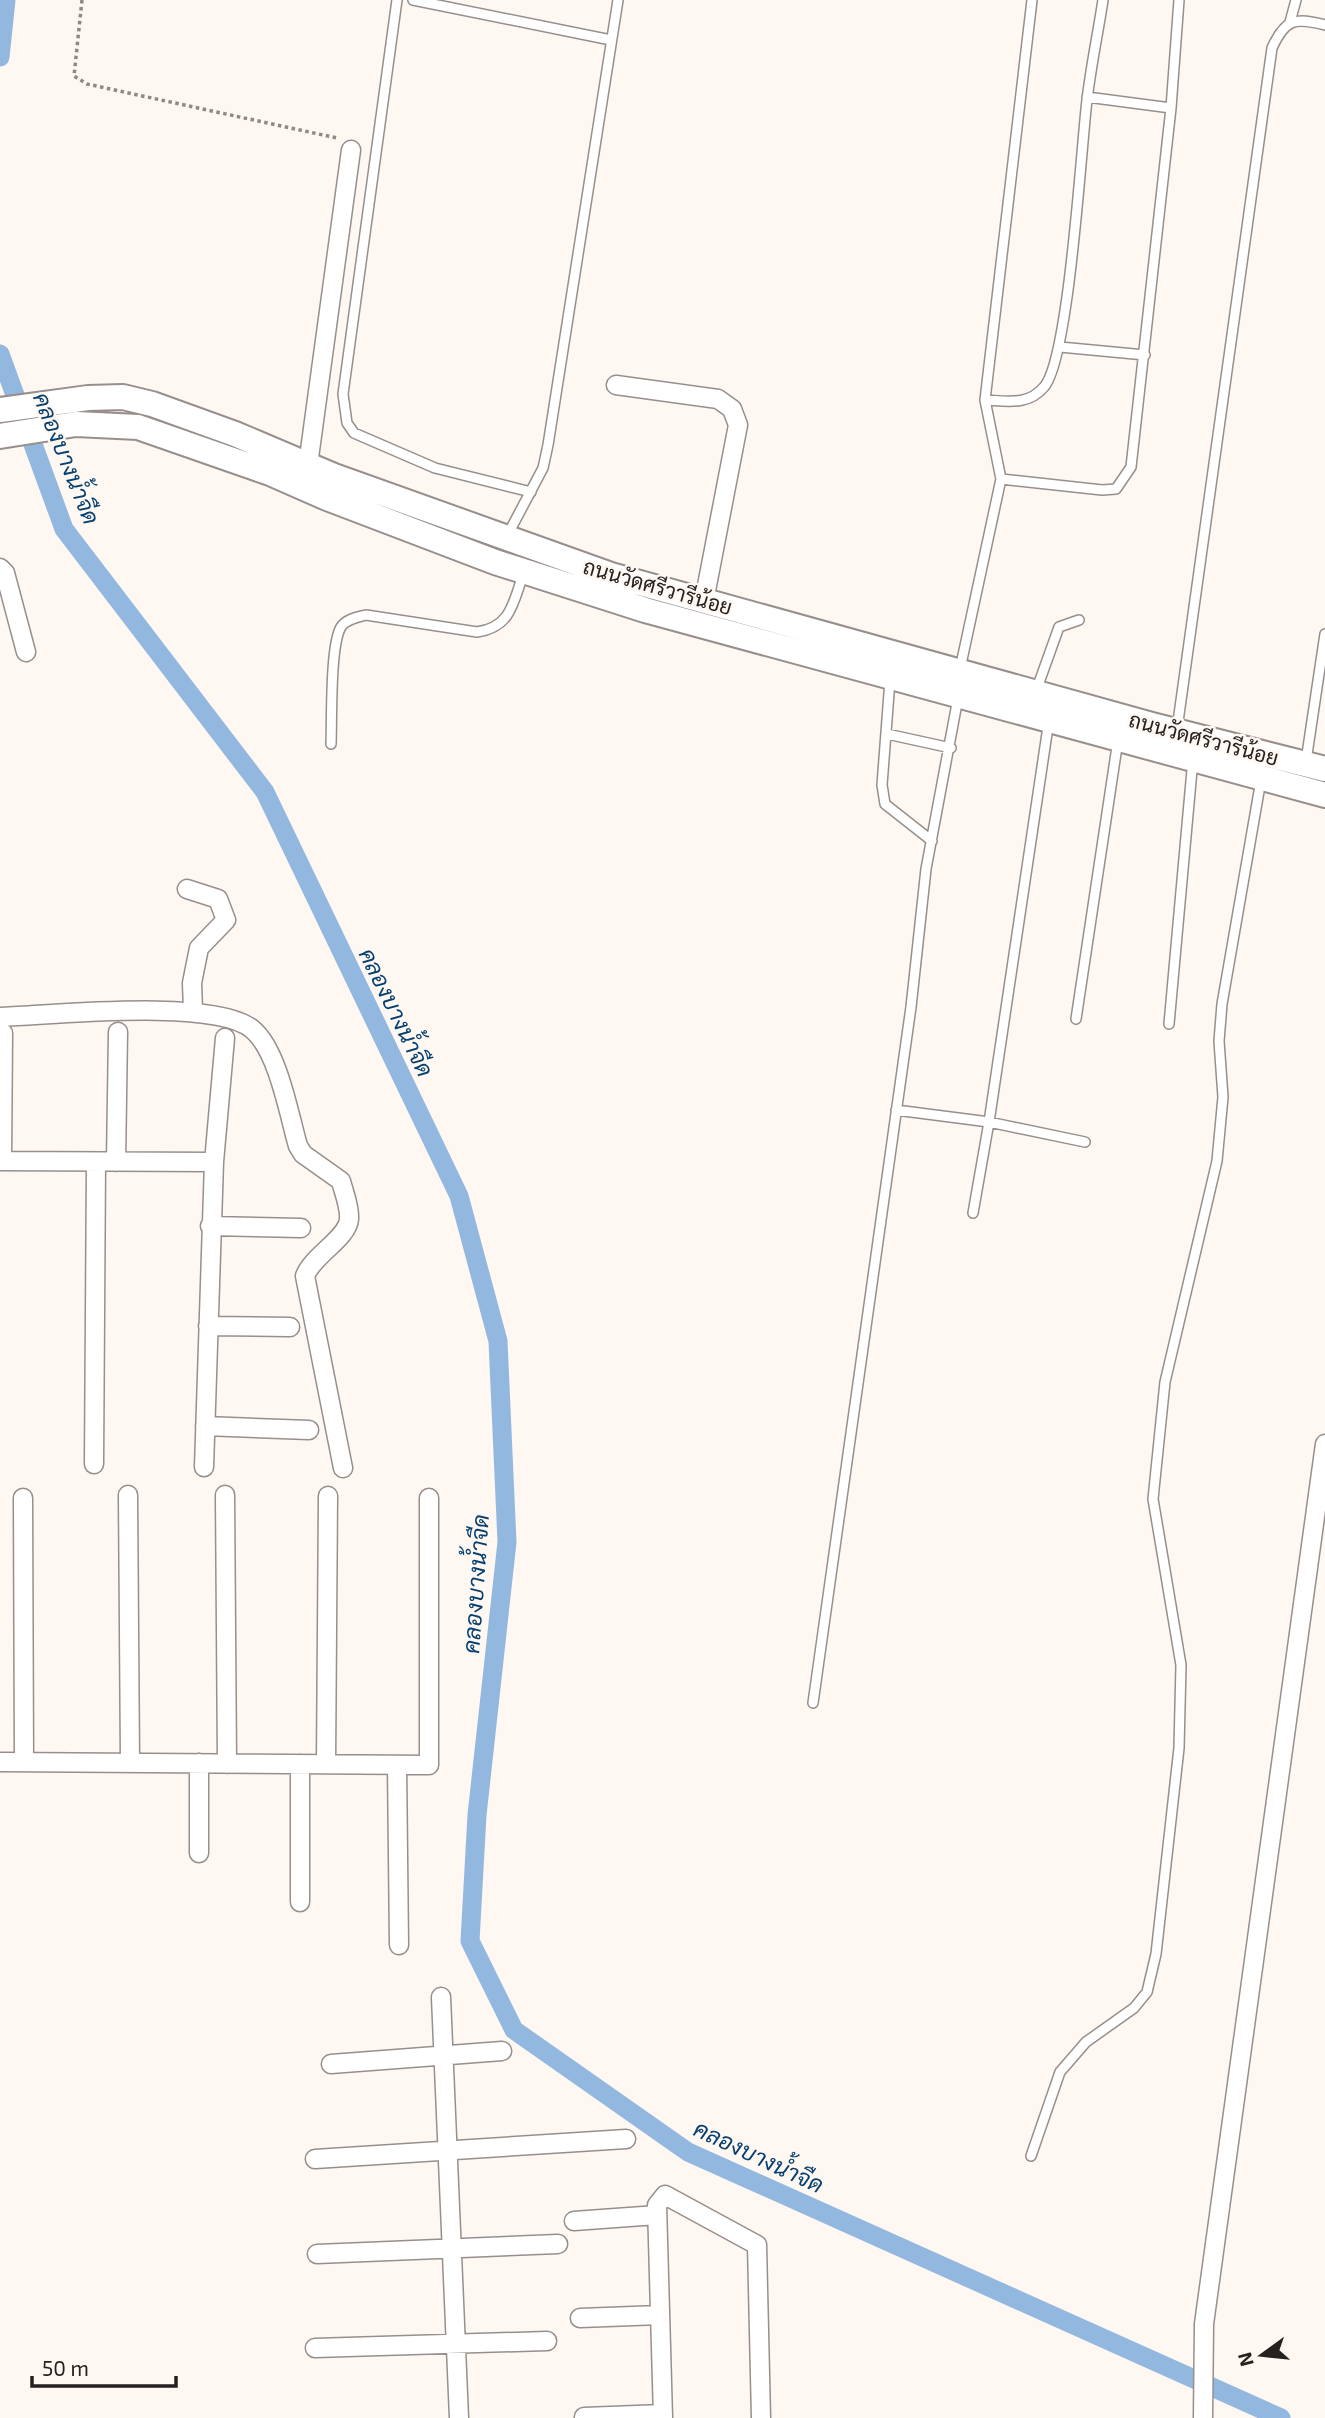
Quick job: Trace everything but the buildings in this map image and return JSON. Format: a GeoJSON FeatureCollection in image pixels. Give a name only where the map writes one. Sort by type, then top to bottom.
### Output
{"type":"FeatureCollection","features":[{"type":"Feature","properties":{"kind":"main road","name":"ถนนวัดศรีวารีน้อย"},"geometry":{"type":"LineString","coordinates":[[0,410],[88,398],[123,397],[235,434],[308,465],[611,575],[704,601],[959,682],[1049,718],[1325,795]]}},
{"type":"Feature","properties":{"kind":"main road","name":"ถนนวัดศรีวารีน้อย"},"geometry":{"type":"LineString","coordinates":[[0,436],[76,424],[138,427],[525,570],[645,610],[890,678],[959,682],[1036,692],[1315,767]]}},
{"type":"Feature","properties":{"kind":"street"},"geometry":{"type":"LineString","coordinates":[[308,465],[351,150]]}},
{"type":"Feature","properties":{"kind":"street"},"geometry":{"type":"LineString","coordinates":[[616,385],[718,399],[732,409],[738,425],[704,601]]}},
{"type":"Feature","properties":{"kind":"street"},"geometry":{"type":"LineString","coordinates":[[0,568],[5,573],[26,652]]}},
{"type":"Feature","properties":{"kind":"street"},"geometry":{"type":"LineString","coordinates":[[187,889],[218,899],[226,920],[219,931],[200,948],[192,983],[193,1010]]}},
{"type":"Feature","properties":{"kind":"street"},"geometry":{"type":"LineString","coordinates":[[214,1162],[1,1161],[2,1025],[193,1010],[226,1016],[253,1029],[270,1055],[298,1146],[303,1154],[341,1181],[349,1222],[308,1267],[305,1276],[342,1468]]}},
{"type":"Feature","properties":{"kind":"street"},"geometry":{"type":"LineString","coordinates":[[116,1162],[118,1032]]}},
{"type":"Feature","properties":{"kind":"street"},"geometry":{"type":"LineString","coordinates":[[204,1467],[210,1226],[225,1038]]}},
{"type":"Feature","properties":{"kind":"street"},"geometry":{"type":"LineString","coordinates":[[94,1464],[96,1163]]}},
{"type":"Feature","properties":{"kind":"street"},"geometry":{"type":"LineString","coordinates":[[210,1226],[301,1228]]}},
{"type":"Feature","properties":{"kind":"street"},"geometry":{"type":"LineString","coordinates":[[208,1326],[290,1327]]}},
{"type":"Feature","properties":{"kind":"street"},"geometry":{"type":"LineString","coordinates":[[205,1426],[309,1430]]}},
{"type":"Feature","properties":{"kind":"street"},"geometry":{"type":"LineString","coordinates":[[1203,2418],[1204,2324],[1325,1444]]}},
{"type":"Feature","properties":{"kind":"street"},"geometry":{"type":"LineString","coordinates":[[128,1495],[131,1763]]}},
{"type":"Feature","properties":{"kind":"street"},"geometry":{"type":"LineString","coordinates":[[225,1495],[228,1764]]}},
{"type":"Feature","properties":{"kind":"street"},"geometry":{"type":"LineString","coordinates":[[326,1764],[328,1496]]}},
{"type":"Feature","properties":{"kind":"street"},"geometry":{"type":"LineString","coordinates":[[23,1497],[24,1762]]}},
{"type":"Feature","properties":{"kind":"street"},"geometry":{"type":"LineString","coordinates":[[0,1762],[429,1765],[429,1498]]}},
{"type":"Feature","properties":{"kind":"street"},"geometry":{"type":"LineString","coordinates":[[199,1853],[200,1763]]}},
{"type":"Feature","properties":{"kind":"street"},"geometry":{"type":"LineString","coordinates":[[300,1764],[300,1902]]}},
{"type":"Feature","properties":{"kind":"street"},"geometry":{"type":"LineString","coordinates":[[397,1765],[399,1945]]}},
{"type":"Feature","properties":{"kind":"street"},"geometry":{"type":"LineString","coordinates":[[441,1997],[459,2418]]}},
{"type":"Feature","properties":{"kind":"street"},"geometry":{"type":"LineString","coordinates":[[331,2064],[502,2051]]}},
{"type":"Feature","properties":{"kind":"street"},"geometry":{"type":"LineString","coordinates":[[315,2160],[625,2139]]}},
{"type":"Feature","properties":{"kind":"street"},"geometry":{"type":"LineString","coordinates":[[584,2417],[663,2416],[657,2205],[665,2194],[757,2245],[761,2418]]}},
{"type":"Feature","properties":{"kind":"street"},"geometry":{"type":"LineString","coordinates":[[574,2221],[657,2215]]}},
{"type":"Feature","properties":{"kind":"street"},"geometry":{"type":"LineString","coordinates":[[317,2254],[558,2244]]}},
{"type":"Feature","properties":{"kind":"street"},"geometry":{"type":"LineString","coordinates":[[580,2318],[660,2315]]}},
{"type":"Feature","properties":{"kind":"street"},"geometry":{"type":"LineString","coordinates":[[315,2348],[547,2342]]}},
{"type":"Feature","properties":{"kind":"lane"},"geometry":{"type":"LineString","coordinates":[[397,0],[343,394],[347,423],[354,433],[363,438],[435,468],[531,492]]}},
{"type":"Feature","properties":{"kind":"lane"},"geometry":{"type":"LineString","coordinates":[[413,0],[611,40]]}},
{"type":"Feature","properties":{"kind":"lane"},"geometry":{"type":"LineString","coordinates":[[506,537],[543,468],[548,445],[618,0]]}},
{"type":"Feature","properties":{"kind":"lane"},"geometry":{"type":"LineString","coordinates":[[813,1703],[932,841],[951,748],[959,682],[1002,479],[985,400],[1032,0]]}},
{"type":"Feature","properties":{"kind":"lane"},"geometry":{"type":"LineString","coordinates":[[985,400],[1021,402],[1030,399],[1045,386],[1060,347],[1087,97],[1103,0]]}},
{"type":"Feature","properties":{"kind":"lane"},"geometry":{"type":"LineString","coordinates":[[1002,479],[1116,489],[1131,467],[1146,355],[1179,0]]}},
{"type":"Feature","properties":{"kind":"lane"},"geometry":{"type":"LineString","coordinates":[[1290,22],[1296,0]]}},
{"type":"Feature","properties":{"kind":"lane"},"geometry":{"type":"LineString","coordinates":[[1177,731],[1272,48],[1279,31],[1290,22],[1305,20],[1325,25]]}},
{"type":"Feature","properties":{"kind":"lane"},"geometry":{"type":"LineString","coordinates":[[1087,97],[1171,108]]}},
{"type":"Feature","properties":{"kind":"lane"},"geometry":{"type":"LineString","coordinates":[[1060,347],[1146,355]]}},
{"type":"Feature","properties":{"kind":"lane"},"geometry":{"type":"LineString","coordinates":[[331,744],[336,646],[342,626],[350,620],[366,615],[477,632],[493,630],[507,618],[525,570]]}},
{"type":"Feature","properties":{"kind":"lane"},"geometry":{"type":"LineString","coordinates":[[1036,692],[1059,627],[1079,620]]}},
{"type":"Feature","properties":{"kind":"lane"},"geometry":{"type":"LineString","coordinates":[[1315,767],[1325,634]]}},
{"type":"Feature","properties":{"kind":"lane"},"geometry":{"type":"LineString","coordinates":[[890,678],[882,785],[886,804],[932,841]]}},
{"type":"Feature","properties":{"kind":"lane"},"geometry":{"type":"LineString","coordinates":[[973,1213],[1049,718]]}},
{"type":"Feature","properties":{"kind":"lane"},"geometry":{"type":"LineString","coordinates":[[887,734],[951,748]]}},
{"type":"Feature","properties":{"kind":"lane"},"geometry":{"type":"LineString","coordinates":[[1076,1018],[1118,738]]}},
{"type":"Feature","properties":{"kind":"lane"},"geometry":{"type":"LineString","coordinates":[[1169,1024],[1193,758]]}},
{"type":"Feature","properties":{"kind":"lane"},"geometry":{"type":"LineString","coordinates":[[1031,2156],[1060,2072],[1086,2042],[1134,2008],[1147,1992],[1156,1954],[1179,1748],[1181,1665],[1153,1499],[1165,1382],[1217,1161],[1223,1097],[1219,1041],[1222,1004],[1261,778]]}},
{"type":"Feature","properties":{"kind":"lane"},"geometry":{"type":"LineString","coordinates":[[896,1110],[989,1122],[1085,1142]]}},
{"type":"Feature","properties":{"kind":"path"},"geometry":{"type":"LineString","coordinates":[[82,0],[74,76],[87,84],[338,138],[346,142],[351,150]]}},
{"type":"Feature","properties":{"kind":"waterway","name":"คลองบางน้ำจืด"},"geometry":{"type":"LineString","coordinates":[[0,57],[6,0]]}},
{"type":"Feature","properties":{"kind":"waterway","name":"คลองบางน้ำจืด"},"geometry":{"type":"LineString","coordinates":[[0,354],[64,529],[265,792],[459,1196],[498,1341],[507,1542],[477,1815],[470,1941],[514,2030],[688,2152],[1281,2418]]}}]}
